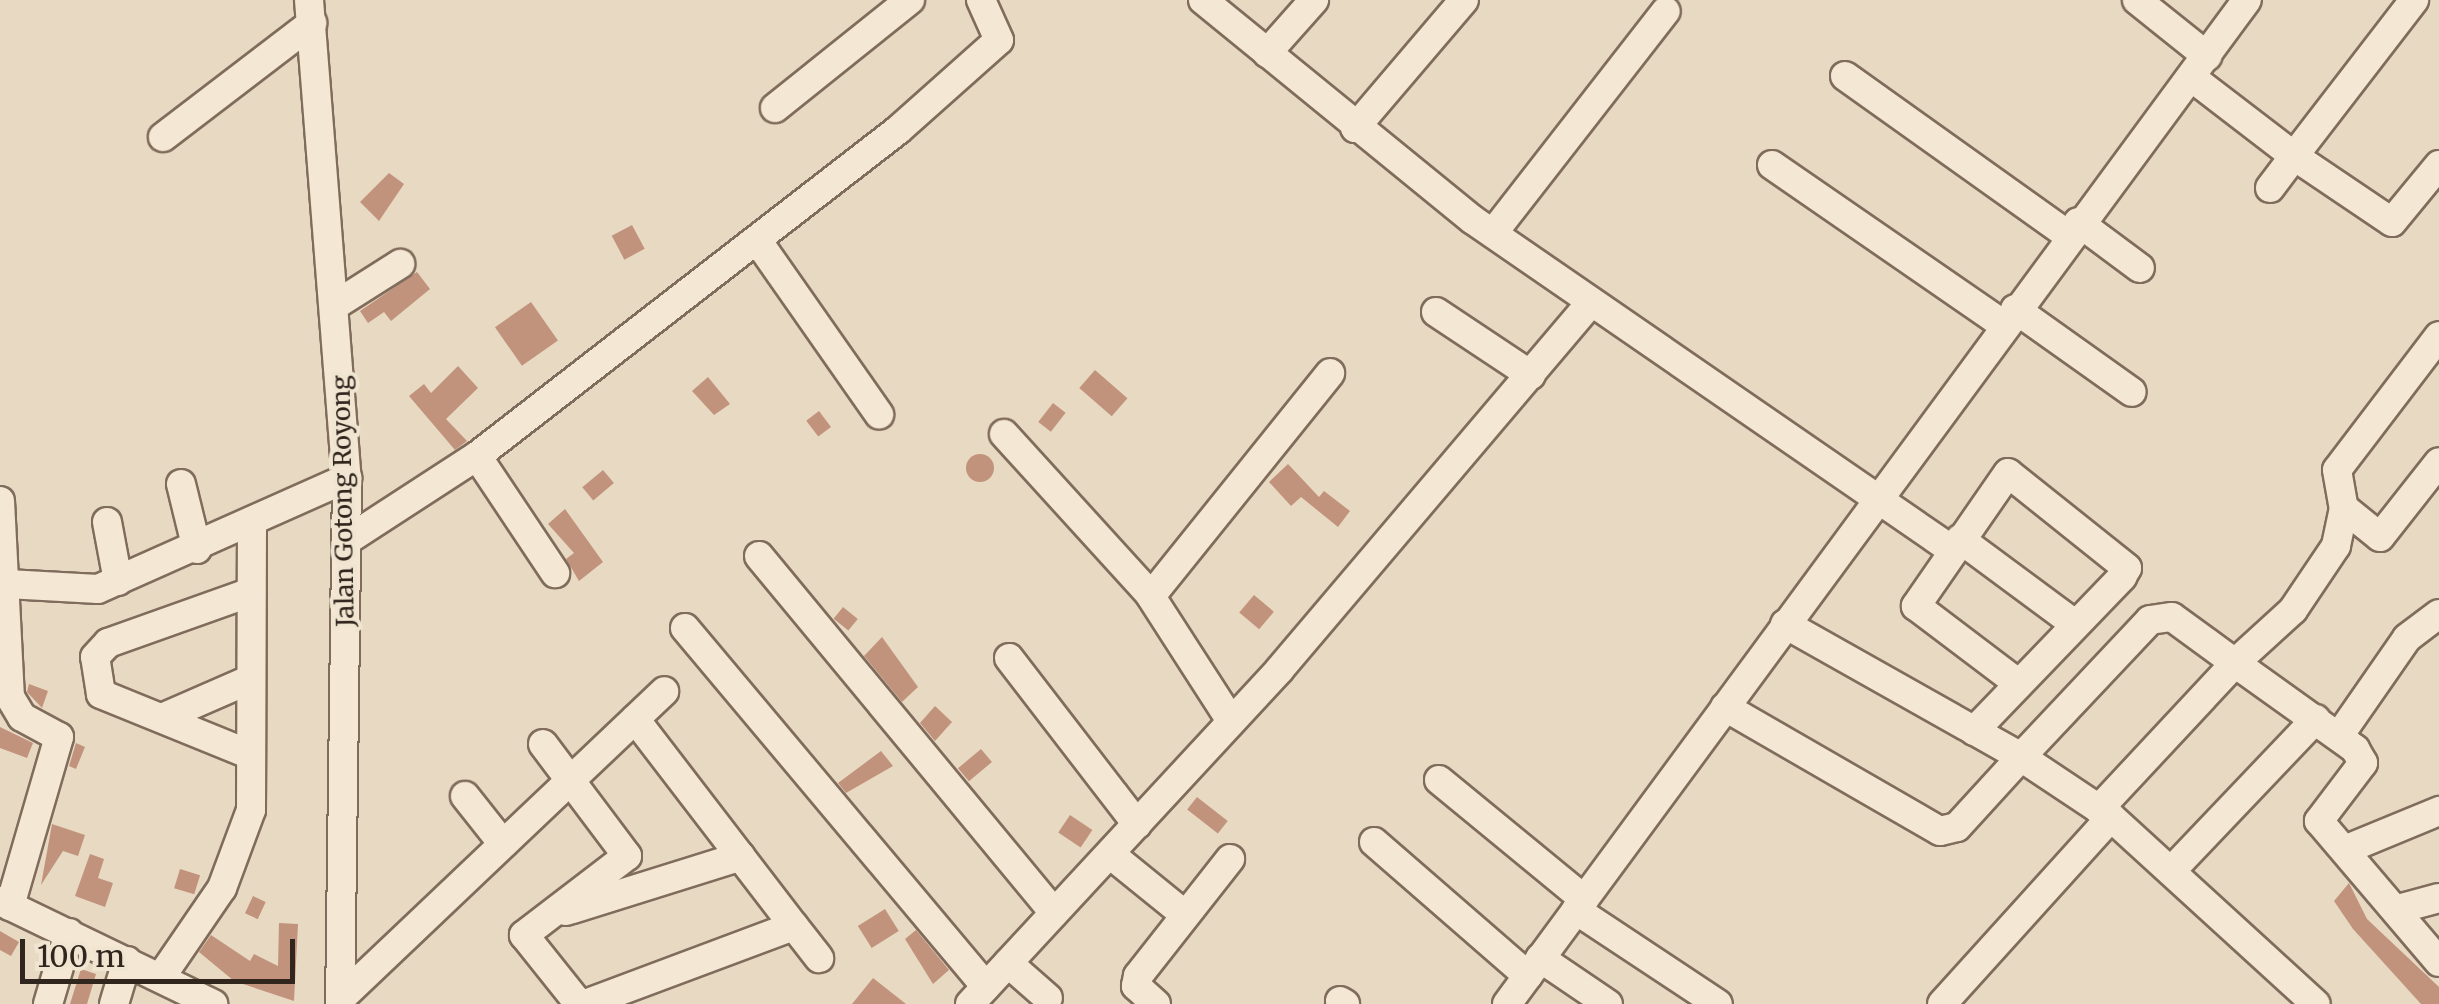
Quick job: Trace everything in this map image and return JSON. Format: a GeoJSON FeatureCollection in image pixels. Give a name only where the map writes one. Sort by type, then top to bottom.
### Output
{"type":"FeatureCollection","features":[{"type":"Feature","properties":{"kind":"street"},"geometry":{"type":"LineString","coordinates":[[776,108],[910,0]]}},
{"type":"Feature","properties":{"kind":"street"},"geometry":{"type":"LineString","coordinates":[[346,541],[477,456],[756,240],[993,48],[1000,32],[982,0]]}},
{"type":"Feature","properties":{"kind":"street"},"geometry":{"type":"LineString","coordinates":[[1204,0],[1355,128],[1493,234],[1877,498],[2075,624]]}},
{"type":"Feature","properties":{"kind":"street"},"geometry":{"type":"LineString","coordinates":[[1267,53],[1314,0]]}},
{"type":"Feature","properties":{"kind":"street"},"geometry":{"type":"LineString","coordinates":[[1355,128],[1464,0]]}},
{"type":"Feature","properties":{"kind":"street"},"geometry":{"type":"LineString","coordinates":[[2136,0],[2294,156],[2389,222],[2439,165]]}},
{"type":"Feature","properties":{"kind":"street"},"geometry":{"type":"LineString","coordinates":[[1507,1004],[2009,317],[2247,0]]}},
{"type":"Feature","properties":{"kind":"street"},"geometry":{"type":"LineString","coordinates":[[2270,188],[2414,0]]}},
{"type":"Feature","properties":{"kind":"street"},"geometry":{"type":"LineString","coordinates":[[1493,234],[1666,11]]}},
{"type":"Feature","properties":{"kind":"street"},"geometry":{"type":"LineString","coordinates":[[164,137],[310,12]]}},
{"type":"Feature","properties":{"kind":"street","name":"Jalan Gotong Royong"},"geometry":{"type":"LineString","coordinates":[[310,12],[337,304],[347,478],[340,1002]]}},
{"type":"Feature","properties":{"kind":"street"},"geometry":{"type":"LineString","coordinates":[[1846,76],[2074,229],[2140,268]]}},
{"type":"Feature","properties":{"kind":"street"},"geometry":{"type":"LineString","coordinates":[[1772,165],[2132,392]]}},
{"type":"Feature","properties":{"kind":"street"},"geometry":{"type":"LineString","coordinates":[[756,240],[880,414]]}},
{"type":"Feature","properties":{"kind":"street"},"geometry":{"type":"LineString","coordinates":[[337,304],[400,264]]}},
{"type":"Feature","properties":{"kind":"street"},"geometry":{"type":"LineString","coordinates":[[684,628],[978,995],[1231,722],[1591,302]]}},
{"type":"Feature","properties":{"kind":"street"},"geometry":{"type":"LineString","coordinates":[[1436,312],[1531,374]]}},
{"type":"Feature","properties":{"kind":"street"},"geometry":{"type":"LineString","coordinates":[[1942,1004],[2235,664],[2305,593],[2336,546],[2344,508],[2337,470],[2439,336]]}},
{"type":"Feature","properties":{"kind":"street"},"geometry":{"type":"LineString","coordinates":[[1151,596],[1330,373]]}},
{"type":"Feature","properties":{"kind":"street"},"geometry":{"type":"LineString","coordinates":[[1004,434],[1151,596],[1231,722]]}},
{"type":"Feature","properties":{"kind":"street"},"geometry":{"type":"LineString","coordinates":[[477,456],[555,573]]}},
{"type":"Feature","properties":{"kind":"street"},"geometry":{"type":"LineString","coordinates":[[2344,508],[2380,537],[2439,462]]}},
{"type":"Feature","properties":{"kind":"street"},"geometry":{"type":"LineString","coordinates":[[1974,730],[2018,684],[2075,624],[2127,565],[2026,485],[2006,474],[1916,606],[2018,684]]}},
{"type":"Feature","properties":{"kind":"street"},"geometry":{"type":"LineString","coordinates":[[7,584],[80,592],[118,581],[347,478]]}},
{"type":"Feature","properties":{"kind":"street"},"geometry":{"type":"LineString","coordinates":[[181,484],[197,548]]}},
{"type":"Feature","properties":{"kind":"street"},"geometry":{"type":"LineString","coordinates":[[0,501],[10,697],[22,718],[59,737],[5,904],[213,1004]]}},
{"type":"Feature","properties":{"kind":"street"},"geometry":{"type":"LineString","coordinates":[[107,522],[118,581]]}},
{"type":"Feature","properties":{"kind":"street"},"geometry":{"type":"LineString","coordinates":[[161,977],[237,860],[251,810],[252,524]]}},
{"type":"Feature","properties":{"kind":"street"},"geometry":{"type":"LineString","coordinates":[[759,556],[1054,914]]}},
{"type":"Feature","properties":{"kind":"street"},"geometry":{"type":"LineString","coordinates":[[251,754],[99,692],[97,650],[252,592]]}},
{"type":"Feature","properties":{"kind":"street"},"geometry":{"type":"LineString","coordinates":[[1724,706],[1940,831],[1957,827],[2156,614],[2327,727],[2363,762],[2318,817],[2439,962]]}},
{"type":"Feature","properties":{"kind":"street"},"geometry":{"type":"LineString","coordinates":[[2173,869],[2327,727],[2407,638],[2439,614]]}},
{"type":"Feature","properties":{"kind":"street"},"geometry":{"type":"LineString","coordinates":[[1785,624],[2021,757],[2105,813],[2173,869],[2308,1002]]}},
{"type":"Feature","properties":{"kind":"street"},"geometry":{"type":"LineString","coordinates":[[1009,658],[1138,824]]}},
{"type":"Feature","properties":{"kind":"street"},"geometry":{"type":"LineString","coordinates":[[164,717],[251,680]]}},
{"type":"Feature","properties":{"kind":"street"},"geometry":{"type":"LineString","coordinates":[[340,1002],[664,691]]}},
{"type":"Feature","properties":{"kind":"street"},"geometry":{"type":"LineString","coordinates":[[634,718],[819,958]]}},
{"type":"Feature","properties":{"kind":"street"},"geometry":{"type":"LineString","coordinates":[[543,744],[649,885]]}},
{"type":"Feature","properties":{"kind":"street"},"geometry":{"type":"LineString","coordinates":[[1439,780],[1682,995],[1718,1004]]}},
{"type":"Feature","properties":{"kind":"street"},"geometry":{"type":"LineString","coordinates":[[465,796],[503,844]]}},
{"type":"Feature","properties":{"kind":"street"},"geometry":{"type":"LineString","coordinates":[[2347,850],[2439,811]]}},
{"type":"Feature","properties":{"kind":"street"},"geometry":{"type":"LineString","coordinates":[[1374,842],[1534,967],[1608,1004]]}},
{"type":"Feature","properties":{"kind":"street"},"geometry":{"type":"LineString","coordinates":[[1110,854],[1184,914]]}},
{"type":"Feature","properties":{"kind":"street"},"geometry":{"type":"LineString","coordinates":[[628,856],[542,918],[524,940],[582,1004],[794,926]]}},
{"type":"Feature","properties":{"kind":"street"},"geometry":{"type":"LineString","coordinates":[[542,918],[740,856]]}},
{"type":"Feature","properties":{"kind":"street"},"geometry":{"type":"LineString","coordinates":[[1156,1004],[1136,981],[1184,914],[1230,860]]}},
{"type":"Feature","properties":{"kind":"street"},"geometry":{"type":"LineString","coordinates":[[2398,909],[2439,898]]}},
{"type":"Feature","properties":{"kind":"street"},"geometry":{"type":"LineString","coordinates":[[48,1004],[69,933]]}},
{"type":"Feature","properties":{"kind":"street"},"geometry":{"type":"LineString","coordinates":[[114,1004],[126,961]]}},
{"type":"Feature","properties":{"kind":"street"},"geometry":{"type":"LineString","coordinates":[[1008,963],[1048,998]]}},
{"type":"Feature","properties":{"kind":"building"},"geometry":{"type":"Polygon","coordinates":[[[389,173],[404,184],[379,221],[360,202],[389,173]]]}},
{"type":"Feature","properties":{"kind":"building"},"geometry":{"type":"Polygon","coordinates":[[[632,225],[645,249],[624,260],[612,236],[632,225]]]}},
{"type":"Feature","properties":{"kind":"building"},"geometry":{"type":"Polygon","coordinates":[[[417,272],[430,289],[391,321],[384,312],[368,323],[360,311],[417,272]]]}},
{"type":"Feature","properties":{"kind":"building"},"geometry":{"type":"Polygon","coordinates":[[[531,302],[558,341],[522,366],[495,327],[531,302]]]}},
{"type":"Feature","properties":{"kind":"building"},"geometry":{"type":"Polygon","coordinates":[[[458,366],[478,388],[446,419],[467,441],[455,450],[409,396],[424,384],[431,393],[458,366]]]}},
{"type":"Feature","properties":{"kind":"building"},"geometry":{"type":"Polygon","coordinates":[[[1095,370],[1127,398],[1112,416],[1079,388],[1095,370]]]}},
{"type":"Feature","properties":{"kind":"building"},"geometry":{"type":"Polygon","coordinates":[[[708,377],[730,404],[714,415],[692,391],[708,377]]]}},
{"type":"Feature","properties":{"kind":"building"},"geometry":{"type":"Polygon","coordinates":[[[1053,403],[1066,413],[1051,432],[1038,422],[1053,403]]]}},
{"type":"Feature","properties":{"kind":"building"},"geometry":{"type":"Polygon","coordinates":[[[819,411],[831,427],[818,437],[806,421],[819,411]]]}},
{"type":"Feature","properties":{"kind":"building"},"geometry":{"type":"Polygon","coordinates":[[[980,454],[990,458],[994,468],[990,478],[980,482],[970,478],[966,468],[970,458],[980,454]]]}},
{"type":"Feature","properties":{"kind":"building"},"geometry":{"type":"Polygon","coordinates":[[[1288,464],[1319,497],[1324,491],[1350,511],[1338,527],[1301,497],[1291,506],[1269,482],[1288,464]]]}},
{"type":"Feature","properties":{"kind":"building"},"geometry":{"type":"Polygon","coordinates":[[[603,470],[614,483],[593,500],[582,487],[603,470]]]}},
{"type":"Feature","properties":{"kind":"building"},"geometry":{"type":"Polygon","coordinates":[[[565,509],[603,562],[579,581],[566,559],[574,553],[548,524],[565,509]]]}},
{"type":"Feature","properties":{"kind":"building"},"geometry":{"type":"Polygon","coordinates":[[[1254,595],[1274,612],[1259,629],[1239,613],[1254,595]]]}},
{"type":"Feature","properties":{"kind":"building"},"geometry":{"type":"Polygon","coordinates":[[[843,607],[858,619],[848,631],[834,619],[843,607]]]}},
{"type":"Feature","properties":{"kind":"building"},"geometry":{"type":"Polygon","coordinates":[[[882,637],[918,687],[902,702],[864,656],[882,637]]]}},
{"type":"Feature","properties":{"kind":"building"},"geometry":{"type":"Polygon","coordinates":[[[29,684],[48,691],[42,708],[27,692],[29,684]]]}},
{"type":"Feature","properties":{"kind":"building"},"geometry":{"type":"Polygon","coordinates":[[[935,706],[952,722],[935,741],[920,723],[935,706]]]}},
{"type":"Feature","properties":{"kind":"building"},"geometry":{"type":"Polygon","coordinates":[[[0,727],[33,743],[27,758],[0,748],[0,727]]]}},
{"type":"Feature","properties":{"kind":"building"},"geometry":{"type":"Polygon","coordinates":[[[76,743],[85,747],[76,769],[69,766],[76,743]]]}},
{"type":"Feature","properties":{"kind":"building"},"geometry":{"type":"Polygon","coordinates":[[[981,749],[992,762],[969,781],[958,768],[981,749]]]}},
{"type":"Feature","properties":{"kind":"building"},"geometry":{"type":"Polygon","coordinates":[[[881,751],[893,766],[846,793],[838,783],[881,751]]]}},
{"type":"Feature","properties":{"kind":"building"},"geometry":{"type":"Polygon","coordinates":[[[1197,797],[1228,821],[1218,834],[1187,810],[1197,797]]]}},
{"type":"Feature","properties":{"kind":"building"},"geometry":{"type":"Polygon","coordinates":[[[1070,815],[1092,830],[1081,848],[1058,832],[1070,815]]]}},
{"type":"Feature","properties":{"kind":"building"},"geometry":{"type":"Polygon","coordinates":[[[52,824],[85,835],[78,856],[63,851],[41,885],[52,824]]]}},
{"type":"Feature","properties":{"kind":"building"},"geometry":{"type":"Polygon","coordinates":[[[90,854],[104,859],[98,878],[113,883],[105,907],[75,896],[90,854]]]}},
{"type":"Feature","properties":{"kind":"building"},"geometry":{"type":"Polygon","coordinates":[[[180,869],[200,875],[194,894],[174,888],[180,869]]]}},
{"type":"Feature","properties":{"kind":"building"},"geometry":{"type":"Polygon","coordinates":[[[2349,883],[2367,919],[2439,987],[2439,1004],[2421,1004],[2353,929],[2334,901],[2349,883]]]}},
{"type":"Feature","properties":{"kind":"building"},"geometry":{"type":"Polygon","coordinates":[[[253,896],[266,902],[258,919],[245,913],[253,896]]]}},
{"type":"Feature","properties":{"kind":"building"},"geometry":{"type":"Polygon","coordinates":[[[885,909],[899,931],[872,948],[858,926],[885,909]]]}},
{"type":"Feature","properties":{"kind":"building"},"geometry":{"type":"Polygon","coordinates":[[[279,923],[298,924],[294,1001],[234,981],[199,952],[211,935],[250,961],[254,954],[278,966],[279,923]]]}},
{"type":"Feature","properties":{"kind":"building"},"geometry":{"type":"Polygon","coordinates":[[[916,930],[949,970],[933,984],[905,939],[916,930]]]}},
{"type":"Feature","properties":{"kind":"building"},"geometry":{"type":"Polygon","coordinates":[[[0,931],[19,942],[11,956],[0,950],[0,931]]]}},
{"type":"Feature","properties":{"kind":"building"},"geometry":{"type":"Polygon","coordinates":[[[81,969],[96,974],[87,1004],[70,1004],[81,969]]]}},
{"type":"Feature","properties":{"kind":"building"},"geometry":{"type":"Polygon","coordinates":[[[873,978],[906,1004],[852,1004],[873,978]]]}}]}
